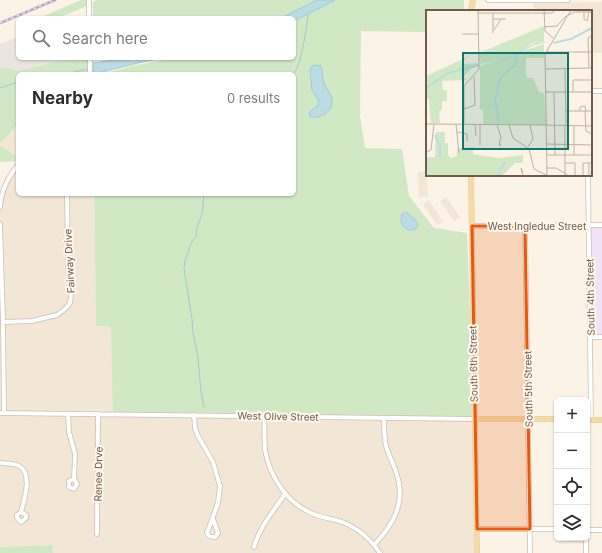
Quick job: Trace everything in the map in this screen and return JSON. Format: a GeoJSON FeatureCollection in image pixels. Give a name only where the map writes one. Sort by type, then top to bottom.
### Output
{"type":"FeatureCollection","features":[{"type":"Feature","properties":{"kind":"main road"},"geometry":{"type":"LineString","coordinates":[[471,10],[473,0]]}},
{"type":"Feature","properties":{"kind":"main road","name":"South 6th Street"},"geometry":{"type":"LineString","coordinates":[[471,176],[477,553]]}},
{"type":"Feature","properties":{"kind":"main road","name":"West Olive Street"},"geometry":{"type":"LineString","coordinates":[[474,418],[554,419]]}},
{"type":"Feature","properties":{"kind":"main road"},"geometry":{"type":"LineString","coordinates":[[590,420],[602,420]]}},
{"type":"Feature","properties":{"kind":"street"},"geometry":{"type":"LineString","coordinates":[[89,0],[89,16]]}},
{"type":"Feature","properties":{"kind":"street"},"geometry":{"type":"LineString","coordinates":[[488,0],[568,0]]}},
{"type":"Feature","properties":{"kind":"street"},"geometry":{"type":"LineString","coordinates":[[90,60],[90,72]]}},
{"type":"Feature","properties":{"kind":"street"},"geometry":{"type":"LineString","coordinates":[[0,207],[6,182],[16,168]]}},
{"type":"Feature","properties":{"kind":"street","name":"South 4th Street"},"geometry":{"type":"LineString","coordinates":[[588,176],[589,397]]}},
{"type":"Feature","properties":{"kind":"street","name":"Fairway Drive"},"geometry":{"type":"LineString","coordinates":[[3,322],[32,321],[57,315],[70,303],[71,295],[68,265],[67,196]]}},
{"type":"Feature","properties":{"kind":"street"},"geometry":{"type":"LineString","coordinates":[[0,224],[3,322],[2,413]]}},
{"type":"Feature","properties":{"kind":"street","name":"West Ingledue Street"},"geometry":{"type":"LineString","coordinates":[[472,226],[602,225]]}},
{"type":"Feature","properties":{"kind":"street","name":"South 5th Street"},"geometry":{"type":"LineString","coordinates":[[525,226],[530,553]]}},
{"type":"Feature","properties":{"kind":"street"},"geometry":{"type":"LineString","coordinates":[[590,337],[602,337]]}},
{"type":"Feature","properties":{"kind":"street","name":"West Olive Street"},"geometry":{"type":"LineString","coordinates":[[2,413],[474,418]]}},
{"type":"Feature","properties":{"kind":"street"},"geometry":{"type":"LineString","coordinates":[[68,414],[69,432],[75,454],[74,480]]}},
{"type":"Feature","properties":{"kind":"street","name":"Renee Drve"},"geometry":{"type":"LineString","coordinates":[[97,534],[98,414]]}},
{"type":"Feature","properties":{"kind":"street"},"geometry":{"type":"LineString","coordinates":[[194,415],[195,428],[213,462],[220,486],[220,495],[213,519]]}},
{"type":"Feature","properties":{"kind":"street"},"geometry":{"type":"LineString","coordinates":[[264,416],[265,448],[270,470],[286,494],[294,503],[310,513],[352,526],[374,545],[380,553]]}},
{"type":"Feature","properties":{"kind":"street"},"geometry":{"type":"LineString","coordinates":[[374,545],[385,533],[394,518],[399,496],[397,476],[385,443],[384,418]]}},
{"type":"Feature","properties":{"kind":"street"},"geometry":{"type":"LineString","coordinates":[[0,463],[18,465],[23,468],[25,472],[27,488],[21,512]]}},
{"type":"Feature","properties":{"kind":"street"},"geometry":{"type":"LineString","coordinates":[[254,547],[256,540],[269,518],[286,494]]}},
{"type":"Feature","properties":{"kind":"street"},"geometry":{"type":"LineString","coordinates":[[477,529],[554,529]]}},
{"type":"Feature","properties":{"kind":"street"},"geometry":{"type":"LineString","coordinates":[[590,530],[602,530]]}},
{"type":"Feature","properties":{"kind":"street"},"geometry":{"type":"LineString","coordinates":[[586,541],[586,553]]}},
{"type":"Feature","properties":{"kind":"highlighted area"},"geometry":{"type":"Polygon","coordinates":[[[472,226],[525,226],[530,529],[477,529],[472,226]]]}},
{"type":"Feature","properties":{"kind":"shaded area"},"geometry":{"type":"Polygon","coordinates":[[[602,2],[602,53],[592,53],[592,10],[534,10],[533,3],[602,2]]]}},
{"type":"Feature","properties":{"kind":"shaded area"},"geometry":{"type":"Polygon","coordinates":[[[16,38],[16,60],[88,60],[54,62],[18,71],[10,68],[0,68],[0,44],[16,38]]]}},
{"type":"Feature","properties":{"kind":"shaded area"},"geometry":{"type":"Polygon","coordinates":[[[16,127],[16,156],[0,146],[0,143],[16,127]]]}},
{"type":"Feature","properties":{"kind":"shaded area"},"geometry":{"type":"Polygon","coordinates":[[[16,169],[16,196],[94,196],[96,326],[111,327],[474,419],[477,553],[53,553],[52,545],[0,547],[0,207],[2,195],[16,169]]]}},
{"type":"Feature","properties":{"kind":"shaded area"},"geometry":{"type":"Polygon","coordinates":[[[426,171],[428,197],[419,197],[418,172],[426,171]]]}},
{"type":"Feature","properties":{"kind":"shaded area"},"geometry":{"type":"Polygon","coordinates":[[[446,197],[460,217],[454,221],[440,201],[446,197]]]}},
{"type":"Feature","properties":{"kind":"shaded area"},"geometry":{"type":"Polygon","coordinates":[[[429,200],[443,222],[437,225],[423,204],[429,200]]]}},
{"type":"Feature","properties":{"kind":"shaded area"},"geometry":{"type":"Polygon","coordinates":[[[589,225],[602,225],[602,337],[590,337],[589,225]]]}},
{"type":"Feature","properties":{"kind":"green space"},"geometry":{"type":"Polygon","coordinates":[[[81,0],[87,0],[87,6],[63,16],[44,16],[81,0]]]}},
{"type":"Feature","properties":{"kind":"green space"},"geometry":{"type":"Polygon","coordinates":[[[97,0],[464,0],[464,10],[426,10],[426,32],[361,31],[360,116],[365,148],[402,149],[409,196],[434,228],[467,233],[474,419],[113,414],[111,327],[96,326],[94,196],[296,196],[296,72],[110,72],[164,60],[296,60],[296,16],[93,16],[93,2],[97,0]]]}},
{"type":"Feature","properties":{"kind":"green space"},"geometry":{"type":"Polygon","coordinates":[[[88,60],[88,72],[16,72],[16,127],[0,143],[0,68],[10,68],[18,71],[54,62],[88,60]]]}},
{"type":"Feature","properties":{"kind":"green space"},"geometry":{"type":"Polygon","coordinates":[[[0,146],[16,156],[16,161],[0,162],[0,146]]]}},
{"type":"Feature","properties":{"kind":"green space"},"geometry":{"type":"Polygon","coordinates":[[[53,545],[53,553],[0,553],[0,547],[53,545]]]}},
{"type":"Feature","properties":{"kind":"water"},"geometry":{"type":"Polygon","coordinates":[[[317,0],[335,0],[296,20],[296,16],[285,16],[317,0]]]}},
{"type":"Feature","properties":{"kind":"water"},"geometry":{"type":"Polygon","coordinates":[[[113,60],[152,60],[102,72],[94,72],[93,63],[113,60]]]}},
{"type":"Feature","properties":{"kind":"water"},"geometry":{"type":"Polygon","coordinates":[[[314,65],[321,66],[325,85],[332,101],[330,109],[319,117],[310,117],[309,114],[319,102],[312,90],[310,70],[314,65]]]}},
{"type":"Feature","properties":{"kind":"water"},"geometry":{"type":"Polygon","coordinates":[[[405,212],[416,221],[416,229],[409,230],[402,225],[402,214],[405,212]]]}},
{"type":"Feature","properties":{"kind":"waterway"},"geometry":{"type":"LineString","coordinates":[[295,72],[305,38],[308,15]]}},
{"type":"Feature","properties":{"kind":"waterway"},"geometry":{"type":"LineString","coordinates":[[74,72],[88,69]]}},
{"type":"Feature","properties":{"kind":"waterway"},"geometry":{"type":"LineString","coordinates":[[0,88],[16,83]]}},
{"type":"Feature","properties":{"kind":"waterway"},"geometry":{"type":"LineString","coordinates":[[204,196],[202,214],[197,227],[196,237],[192,241],[185,261],[184,269],[198,357],[204,407]]}},
{"type":"Feature","properties":{"kind":"railway"},"geometry":{"type":"LineString","coordinates":[[17,16],[55,0]]}},
{"type":"Feature","properties":{"kind":"railway"},"geometry":{"type":"LineString","coordinates":[[0,23],[16,16]]}}]}
